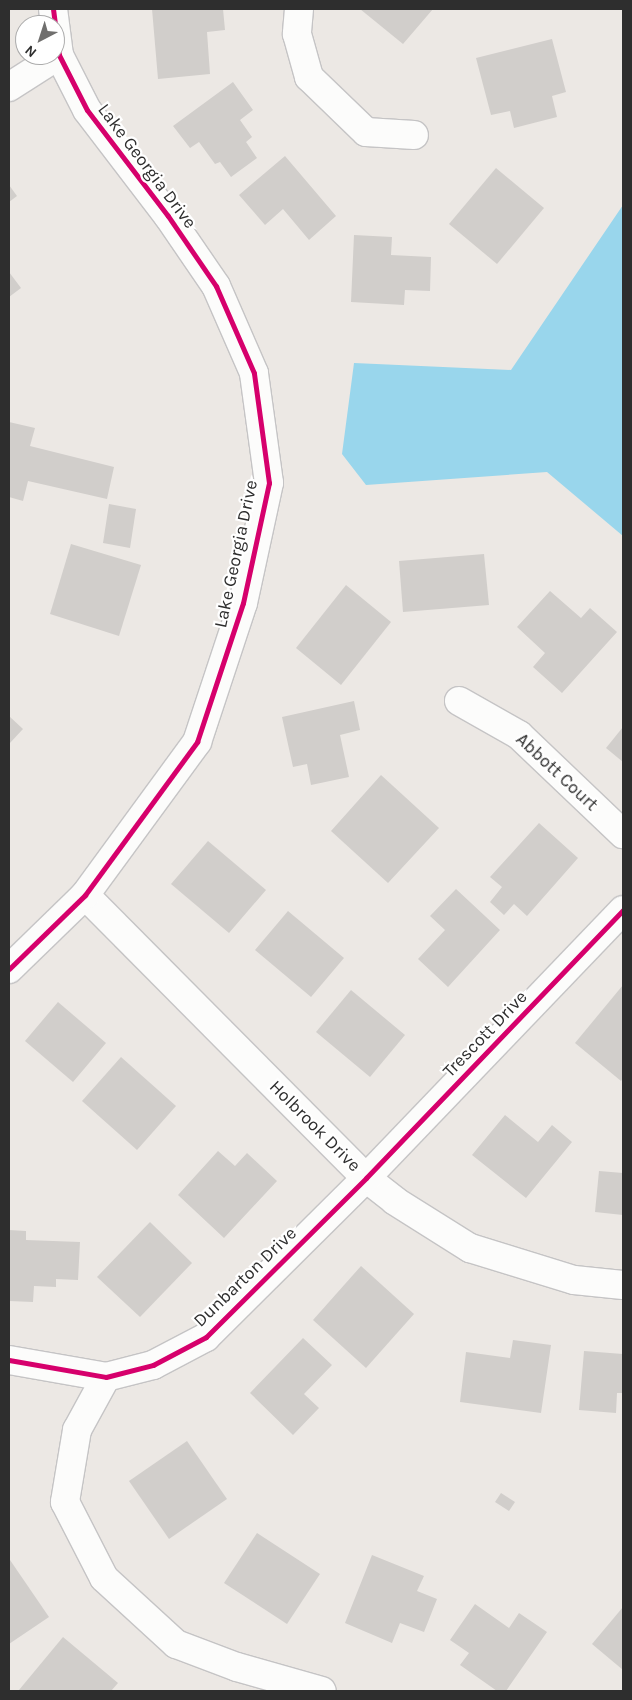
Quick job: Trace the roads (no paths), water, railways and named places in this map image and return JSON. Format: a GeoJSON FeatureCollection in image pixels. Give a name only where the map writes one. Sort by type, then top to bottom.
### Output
{"type":"FeatureCollection","features":[{"type":"Feature","properties":{"kind":"street"},"geometry":{"type":"LineString","coordinates":[[299,9],[297,34],[309,77],[366,132],[414,135]]}},
{"type":"Feature","properties":{"kind":"street"},"geometry":{"type":"LineString","coordinates":[[9,87],[43,65]]}},
{"type":"Feature","properties":{"kind":"street","name":"Lake Georgia Drive"},"geometry":{"type":"LineString","coordinates":[[9,969],[85,895],[197,742],[243,603],[269,482],[254,373],[216,286],[168,216],[88,110],[64,65]]}},
{"type":"Feature","properties":{"kind":"street","name":"Abbott Court"},"geometry":{"type":"LineString","coordinates":[[459,701],[519,735],[623,834]]}},
{"type":"Feature","properties":{"kind":"street","name":"Holbrook Drive"},"geometry":{"type":"LineString","coordinates":[[85,895],[366,1178],[395,1201],[470,1248],[574,1280],[623,1285]]}},
{"type":"Feature","properties":{"kind":"street","name":"Trescott Drive"},"geometry":{"type":"LineString","coordinates":[[366,1178],[623,910]]}},
{"type":"Feature","properties":{"kind":"street","name":"Dunbarton Drive"},"geometry":{"type":"LineString","coordinates":[[9,1360],[106,1377],[153,1365],[206,1337],[366,1178]]}},
{"type":"Feature","properties":{"kind":"street"},"geometry":{"type":"LineString","coordinates":[[106,1377],[77,1430],[65,1502],[104,1578],[176,1644],[237,1667],[322,1691]]}},
{"type":"Feature","properties":{"kind":"water"},"geometry":{"type":"Polygon","coordinates":[[[623,205],[623,536],[547,472],[366,485],[342,454],[354,363],[511,370],[623,205]]]}}]}
